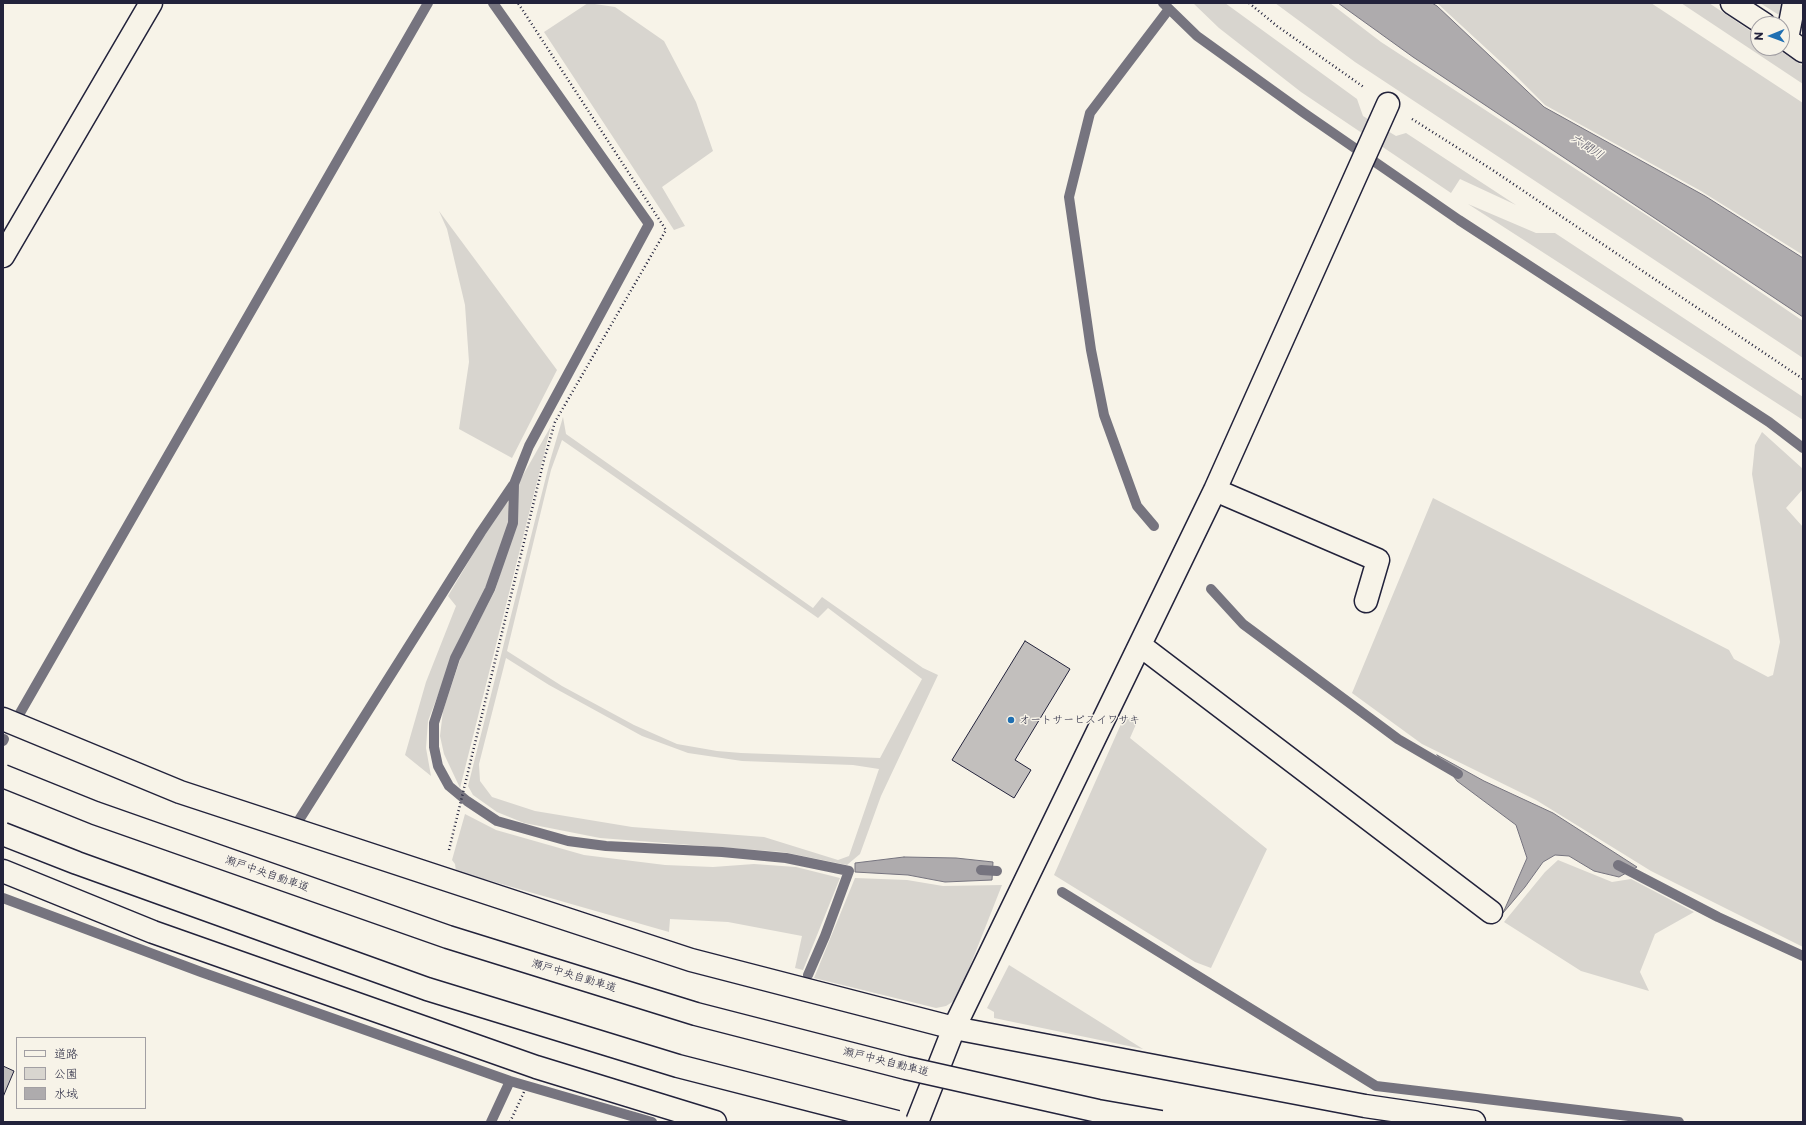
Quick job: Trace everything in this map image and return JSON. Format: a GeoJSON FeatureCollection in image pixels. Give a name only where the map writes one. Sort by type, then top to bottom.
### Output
{"type":"FeatureCollection","features":[{"type":"Feature","properties":{"kind":"main road"},"geometry":{"type":"LineString","coordinates":[[3,256],[151,3]]}},
{"type":"Feature","properties":{"kind":"main road"},"geometry":{"type":"LineString","coordinates":[[1732,3],[1752,16]]}},
{"type":"Feature","properties":{"kind":"main road"},"geometry":{"type":"LineString","coordinates":[[1791,42],[1794,3]]}},
{"type":"Feature","properties":{"kind":"main road"},"geometry":{"type":"LineString","coordinates":[[917,1122],[954,1028],[1216,490],[1388,104]]}},
{"type":"Feature","properties":{"kind":"main road"},"geometry":{"type":"LineString","coordinates":[[1216,490],[1378,560],[1366,601]]}},
{"type":"Feature","properties":{"kind":"main road"},"geometry":{"type":"LineString","coordinates":[[1141,646],[1491,912]]}},
{"type":"Feature","properties":{"kind":"main road"},"geometry":{"type":"LineString","coordinates":[[3,719],[180,792],[691,960],[954,1028],[1365,1106],[1474,1122]]}},
{"type":"Feature","properties":{"kind":"main road","name":"瀬戸中央自動車道"},"geometry":{"type":"LineString","coordinates":[[3,776],[95,813],[448,937],[696,1014],[906,1068],[1098,1111],[1161,1122]]}},
{"type":"Feature","properties":{"kind":"main road"},"geometry":{"type":"LineString","coordinates":[[3,834],[77,863],[427,989],[678,1066],[897,1122]]}},
{"type":"Feature","properties":{"kind":"main road"},"geometry":{"type":"LineString","coordinates":[[3,872],[153,932],[528,1064],[715,1122]]}},
{"type":"Feature","properties":{"kind":"path"},"geometry":{"type":"LineString","coordinates":[[441,879],[465,788],[544,460],[555,422],[666,230],[518,3]]}},
{"type":"Feature","properties":{"kind":"path"},"geometry":{"type":"LineString","coordinates":[[1249,3],[1277,26],[1388,104],[1491,169],[1803,379]]}},
{"type":"Feature","properties":{"kind":"path"},"geometry":{"type":"LineString","coordinates":[[510,1122],[524,1093]]}},
{"type":"Feature","properties":{"kind":"green space"},"geometry":{"type":"Polygon","coordinates":[[[588,3],[615,7],[664,41],[696,102],[713,151],[662,187],[685,226],[674,230],[544,32],[588,3]]]}},
{"type":"Feature","properties":{"kind":"green space"},"geometry":{"type":"Polygon","coordinates":[[[1193,3],[1225,3],[1357,99],[1363,116],[1396,136],[1406,133],[1516,205],[1460,179],[1451,193],[1301,92],[1219,28],[1193,3]]]}},
{"type":"Feature","properties":{"kind":"green space"},"geometry":{"type":"Polygon","coordinates":[[[1275,3],[1330,3],[1381,42],[1657,222],[1803,321],[1803,358],[1355,62],[1275,3]]]}},
{"type":"Feature","properties":{"kind":"green space"},"geometry":{"type":"Polygon","coordinates":[[[1437,3],[1651,3],[1803,103],[1803,255],[1701,191],[1545,105],[1513,73],[1437,3]]]}},
{"type":"Feature","properties":{"kind":"green space"},"geometry":{"type":"Polygon","coordinates":[[[1681,3],[1709,3],[1750,31],[1750,49],[1681,3]]]}},
{"type":"Feature","properties":{"kind":"green space"},"geometry":{"type":"Polygon","coordinates":[[[1760,3],[1782,3],[1779,15],[1760,3]]]}},
{"type":"Feature","properties":{"kind":"green space"},"geometry":{"type":"Polygon","coordinates":[[[1761,56],[1788,56],[1803,66],[1803,84],[1761,56]]]}},
{"type":"Feature","properties":{"kind":"green space"},"geometry":{"type":"Polygon","coordinates":[[[1468,204],[1536,233],[1555,233],[1803,397],[1803,420],[1468,204]]]}},
{"type":"Feature","properties":{"kind":"green space"},"geometry":{"type":"Polygon","coordinates":[[[439,211],[557,370],[512,458],[459,429],[469,362],[465,305],[447,229],[439,211]]]}},
{"type":"Feature","properties":{"kind":"green space"},"geometry":{"type":"Polygon","coordinates":[[[563,417],[566,434],[813,608],[822,597],[923,668],[938,675],[881,796],[860,854],[847,865],[783,852],[600,838],[524,823],[497,812],[473,795],[468,786],[550,461],[563,417]],[[562,440],[551,470],[507,651],[562,686],[634,725],[677,744],[717,751],[741,753],[880,758],[922,679],[828,608],[818,618],[562,440]],[[506,658],[479,764],[480,781],[492,797],[535,811],[632,827],[764,837],[838,860],[849,856],[879,769],[853,765],[742,761],[688,753],[642,736],[549,685],[506,658]]]}},
{"type":"Feature","properties":{"kind":"green space"},"geometry":{"type":"Polygon","coordinates":[[[551,426],[460,788],[444,754],[440,736],[443,711],[463,651],[495,591],[516,522],[518,484],[551,426]]]}},
{"type":"Feature","properties":{"kind":"green space"},"geometry":{"type":"Polygon","coordinates":[[[1762,432],[1803,469],[1803,489],[1786,508],[1803,527],[1803,947],[1651,871],[1536,800],[1422,744],[1352,693],[1433,498],[1729,650],[1734,659],[1768,677],[1773,675],[1780,642],[1752,474],[1755,445],[1762,432]]]}},
{"type":"Feature","properties":{"kind":"green space"},"geometry":{"type":"Polygon","coordinates":[[[507,497],[510,521],[488,585],[454,653],[428,721],[426,748],[431,776],[405,755],[426,682],[456,606],[448,596],[507,497]]]}},
{"type":"Feature","properties":{"kind":"green space"},"geometry":{"type":"Polygon","coordinates":[[[1125,715],[1137,722],[1130,738],[1267,849],[1211,968],[1195,962],[1054,875],[1125,715]]]}},
{"type":"Feature","properties":{"kind":"green space"},"geometry":{"type":"Polygon","coordinates":[[[465,814],[496,830],[584,855],[665,865],[713,867],[754,864],[796,867],[840,878],[803,970],[795,968],[802,936],[728,922],[670,919],[669,932],[456,871],[455,864],[452,860],[465,814]]]}},
{"type":"Feature","properties":{"kind":"green space"},"geometry":{"type":"Polygon","coordinates":[[[1558,860],[1612,882],[1631,879],[1694,912],[1655,934],[1640,972],[1649,991],[1581,971],[1504,922],[1545,872],[1558,860]]]}},
{"type":"Feature","properties":{"kind":"green space"},"geometry":{"type":"Polygon","coordinates":[[[855,878],[907,880],[943,886],[1002,885],[957,999],[946,1006],[936,1008],[814,978],[855,878]]]}},
{"type":"Feature","properties":{"kind":"green space"},"geometry":{"type":"Polygon","coordinates":[[[1009,965],[1143,1049],[994,1018],[994,1012],[987,1008],[1009,965]]]}},
{"type":"Feature","properties":{"kind":"water","name":"六間川"},"geometry":{"type":"Polygon","coordinates":[[[1338,3],[1432,3],[1437,6],[1544,107],[1705,196],[1803,258],[1803,317],[1413,57],[1338,3]]]}},
{"type":"Feature","properties":{"kind":"water"},"geometry":{"type":"Polygon","coordinates":[[[1437,755],[1484,781],[1553,813],[1637,867],[1619,877],[1594,871],[1569,856],[1555,855],[1543,862],[1525,887],[1503,913],[1527,858],[1516,825],[1457,781],[1437,755]]]}},
{"type":"Feature","properties":{"kind":"water"},"geometry":{"type":"Polygon","coordinates":[[[904,857],[956,858],[993,862],[992,880],[945,882],[908,875],[855,872],[855,863],[904,857]]]}},
{"type":"Feature","properties":{"kind":"building"},"geometry":{"type":"Polygon","coordinates":[[[1025,641],[1070,669],[1015,760],[1031,770],[1014,798],[952,760],[1025,641]]]}},
{"type":"Feature","properties":{"kind":"building"},"geometry":{"type":"Polygon","coordinates":[[[3,1066],[14,1071],[3,1097],[3,1066]]]}},
{"type":"Feature","properties":{"kind":"waterway"},"geometry":{"type":"LineString","coordinates":[[20,713],[428,3]]}},
{"type":"Feature","properties":{"kind":"waterway"},"geometry":{"type":"LineString","coordinates":[[493,3],[649,224],[529,446],[514,484],[513,523],[490,589],[455,658],[434,723],[434,747],[438,766],[449,786],[467,801],[497,821],[568,841],[606,846],[722,852],[786,858],[849,871],[825,936],[808,975]]}},
{"type":"Feature","properties":{"kind":"waterway"},"geometry":{"type":"LineString","coordinates":[[1163,3],[1197,36],[1304,113],[1459,220],[1769,422],[1803,448]]}},
{"type":"Feature","properties":{"kind":"waterway"},"geometry":{"type":"LineString","coordinates":[[1154,526],[1137,506],[1104,415],[1091,350],[1069,197],[1090,113],[1169,9]]}},
{"type":"Feature","properties":{"kind":"waterway"},"geometry":{"type":"LineString","coordinates":[[299,820],[481,532],[513,485]]}},
{"type":"Feature","properties":{"kind":"waterway"},"geometry":{"type":"LineString","coordinates":[[1211,589],[1243,624],[1398,739],[1458,774]]}},
{"type":"Feature","properties":{"kind":"waterway"},"geometry":{"type":"LineString","coordinates":[[1618,865],[1718,917],[1803,956]]}},
{"type":"Feature","properties":{"kind":"waterway"},"geometry":{"type":"LineString","coordinates":[[981,870],[997,871]]}},
{"type":"Feature","properties":{"kind":"waterway"},"geometry":{"type":"LineString","coordinates":[[1062,892],[1376,1086],[1679,1122]]}},
{"type":"Feature","properties":{"kind":"waterway"},"geometry":{"type":"LineString","coordinates":[[3,898],[201,972],[510,1081],[652,1122]]}},
{"type":"Feature","properties":{"kind":"waterway"},"geometry":{"type":"LineString","coordinates":[[491,1122],[510,1081]]}},
{"type":"Feature","properties":{"kind":"place","name":"オートサービスイワサキ"},"geometry":{"type":"Point","coordinates":[1011,720]}}]}
